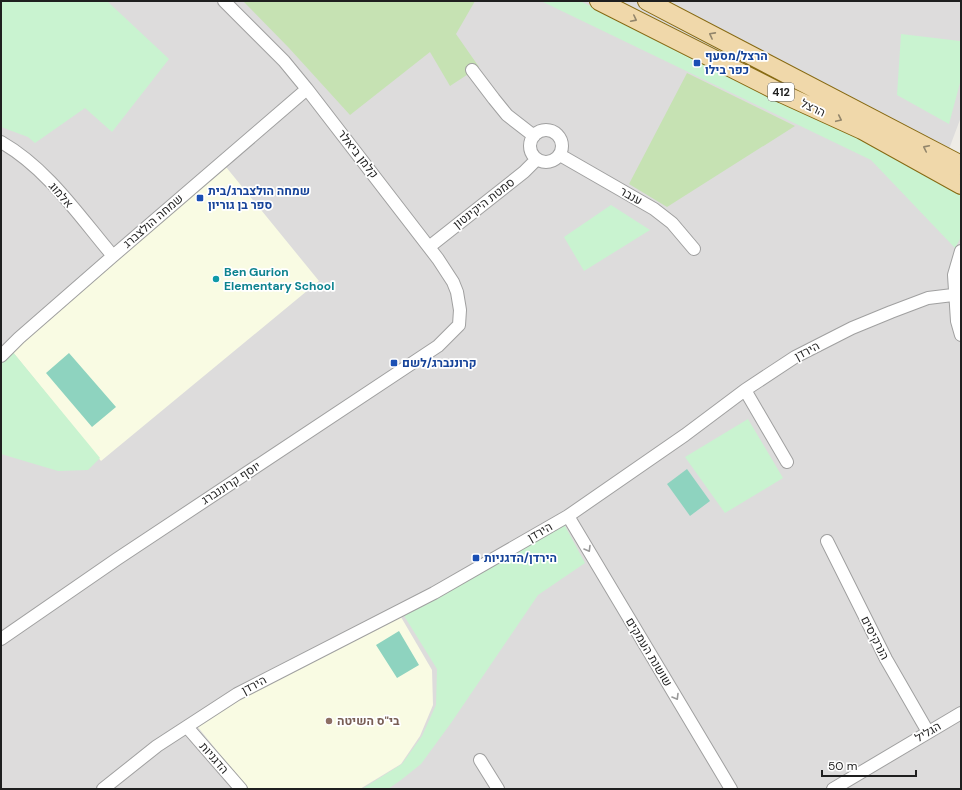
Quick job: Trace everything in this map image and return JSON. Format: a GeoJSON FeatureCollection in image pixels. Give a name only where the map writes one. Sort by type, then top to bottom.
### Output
{"type":"FeatureCollection","features":[{"type":"Feature","properties":{"kind":"main road","name":"הרצל"},"geometry":{"type":"LineString","coordinates":[[599,1],[783,94],[862,130],[961,185]]}},
{"type":"Feature","properties":{"kind":"main road","name":"הרצל"},"geometry":{"type":"LineString","coordinates":[[646,1],[961,165]]}},
{"type":"Feature","properties":{"kind":"street","name":"קלמן ביאלר"},"geometry":{"type":"LineString","coordinates":[[224,1],[284,61],[429,247],[448,274],[457,292],[460,310],[459,325]]}},
{"type":"Feature","properties":{"kind":"street"},"geometry":{"type":"LineString","coordinates":[[472,70],[508,115],[534,136]]}},
{"type":"Feature","properties":{"kind":"street","name":"שמחה הולצברג"},"geometry":{"type":"LineString","coordinates":[[1,356],[19,338],[307,89]]}},
{"type":"Feature","properties":{"kind":"street"},"geometry":{"type":"LineString","coordinates":[[543,130],[548,130],[558,134],[562,142],[560,155],[552,161],[547,162],[538,159],[531,151],[530,146],[534,136],[543,130]]}},
{"type":"Feature","properties":{"kind":"street","name":"אלמוג"},"geometry":{"type":"LineString","coordinates":[[1,142],[35,166],[53,184],[113,256]]}},
{"type":"Feature","properties":{"kind":"street","name":"ענבר"},"geometry":{"type":"LineString","coordinates":[[560,155],[654,209],[672,223],[694,249]]}},
{"type":"Feature","properties":{"kind":"street","name":"סמטת היקינטון"},"geometry":{"type":"LineString","coordinates":[[429,247],[524,172],[538,159]]}},
{"type":"Feature","properties":{"kind":"street"},"geometry":{"type":"LineString","coordinates":[[961,251],[954,275],[959,293],[957,322],[961,335]]}},
{"type":"Feature","properties":{"kind":"street","name":"הירדן"},"geometry":{"type":"LineString","coordinates":[[103,789],[157,746],[237,694],[434,593],[568,516],[745,390],[794,357],[852,328],[928,298],[959,293]]}},
{"type":"Feature","properties":{"kind":"street","name":"יוסף קרוננברג"},"geometry":{"type":"LineString","coordinates":[[3,632],[130,550],[438,346],[459,325]]}},
{"type":"Feature","properties":{"kind":"street"},"geometry":{"type":"LineString","coordinates":[[745,390],[787,462]]}},
{"type":"Feature","properties":{"kind":"street","name":"שושנת העמקים"},"geometry":{"type":"LineString","coordinates":[[568,516],[731,789]]}},
{"type":"Feature","properties":{"kind":"street","name":"הנרקיסים"},"geometry":{"type":"LineString","coordinates":[[827,541],[882,653],[928,732]]}},
{"type":"Feature","properties":{"kind":"street","name":"הגליל"},"geometry":{"type":"LineString","coordinates":[[833,789],[961,713]]}},
{"type":"Feature","properties":{"kind":"street","name":"הדגניות"},"geometry":{"type":"LineString","coordinates":[[187,727],[241,789]]}},
{"type":"Feature","properties":{"kind":"street"},"geometry":{"type":"LineString","coordinates":[[480,760],[498,789]]}},
{"type":"Feature","properties":{"kind":"shaded area"},"geometry":{"type":"Polygon","coordinates":[[[1,1],[961,1],[961,117],[949,149],[961,156],[961,789],[1,789],[1,1]]]}},
{"type":"Feature","properties":{"kind":"shaded area"},"geometry":{"type":"Polygon","coordinates":[[[226,167],[319,281],[101,461],[8,346],[226,167]]]}},
{"type":"Feature","properties":{"kind":"shaded area"},"geometry":{"type":"Polygon","coordinates":[[[401,617],[432,670],[433,705],[420,736],[401,764],[360,789],[248,789],[197,726],[265,685],[401,617]]]}},
{"type":"Feature","properties":{"kind":"green space"},"geometry":{"type":"Polygon","coordinates":[[[1,1],[107,1],[169,59],[112,132],[85,108],[35,143],[28,137],[1,127],[1,1]]]}},
{"type":"Feature","properties":{"kind":"green space"},"geometry":{"type":"Polygon","coordinates":[[[243,1],[475,1],[456,34],[479,67],[450,86],[430,52],[350,115],[289,48],[243,1]]]}},
{"type":"Feature","properties":{"kind":"green space"},"geometry":{"type":"Polygon","coordinates":[[[541,1],[580,1],[862,139],[961,194],[961,237],[955,248],[871,160],[541,1]]]}},
{"type":"Feature","properties":{"kind":"green space"},"geometry":{"type":"Polygon","coordinates":[[[901,34],[960,41],[961,79],[949,124],[897,95],[901,34]]]}},
{"type":"Feature","properties":{"kind":"green space"},"geometry":{"type":"Polygon","coordinates":[[[687,73],[795,126],[667,207],[629,184],[687,73]]]}},
{"type":"Feature","properties":{"kind":"green space"},"geometry":{"type":"Polygon","coordinates":[[[611,205],[650,230],[584,271],[564,237],[611,205]]]}},
{"type":"Feature","properties":{"kind":"green space"},"geometry":{"type":"Polygon","coordinates":[[[12,351],[100,458],[88,470],[58,471],[1,454],[1,364],[12,351]]]}},
{"type":"Feature","properties":{"kind":"green space"},"geometry":{"type":"Polygon","coordinates":[[[69,353],[116,407],[92,427],[46,373],[69,353]]]}},
{"type":"Feature","properties":{"kind":"green space"},"geometry":{"type":"Polygon","coordinates":[[[748,419],[783,478],[725,513],[685,457],[748,419]]]}},
{"type":"Feature","properties":{"kind":"green space"},"geometry":{"type":"Polygon","coordinates":[[[687,469],[710,501],[690,516],[667,484],[687,469]]]}},
{"type":"Feature","properties":{"kind":"green space"},"geometry":{"type":"Polygon","coordinates":[[[564,524],[585,563],[538,595],[451,723],[421,764],[388,789],[362,789],[402,764],[422,736],[436,705],[437,669],[403,614],[564,524]]]}},
{"type":"Feature","properties":{"kind":"green space"},"geometry":{"type":"Polygon","coordinates":[[[399,631],[419,665],[397,678],[376,645],[399,631]]]}},
{"type":"Feature","properties":{"kind":"place","name":"הרצל/מסעף כפר בילו"},"geometry":{"type":"Point","coordinates":[697,63]}},
{"type":"Feature","properties":{"kind":"place","name":"שמחה הולצברג/בית ספר בן גוריון"},"geometry":{"type":"Point","coordinates":[200,198]}},
{"type":"Feature","properties":{"kind":"place","name":"Ben Gurion Elementary School"},"geometry":{"type":"Point","coordinates":[216,279]}},
{"type":"Feature","properties":{"kind":"place","name":"קרוננברג/לשם"},"geometry":{"type":"Point","coordinates":[394,363]}},
{"type":"Feature","properties":{"kind":"place","name":"הירדן/הדגניות"},"geometry":{"type":"Point","coordinates":[476,558]}},
{"type":"Feature","properties":{"kind":"place","name":"בי\"ס השיטה"},"geometry":{"type":"Point","coordinates":[329,721]}}]}
